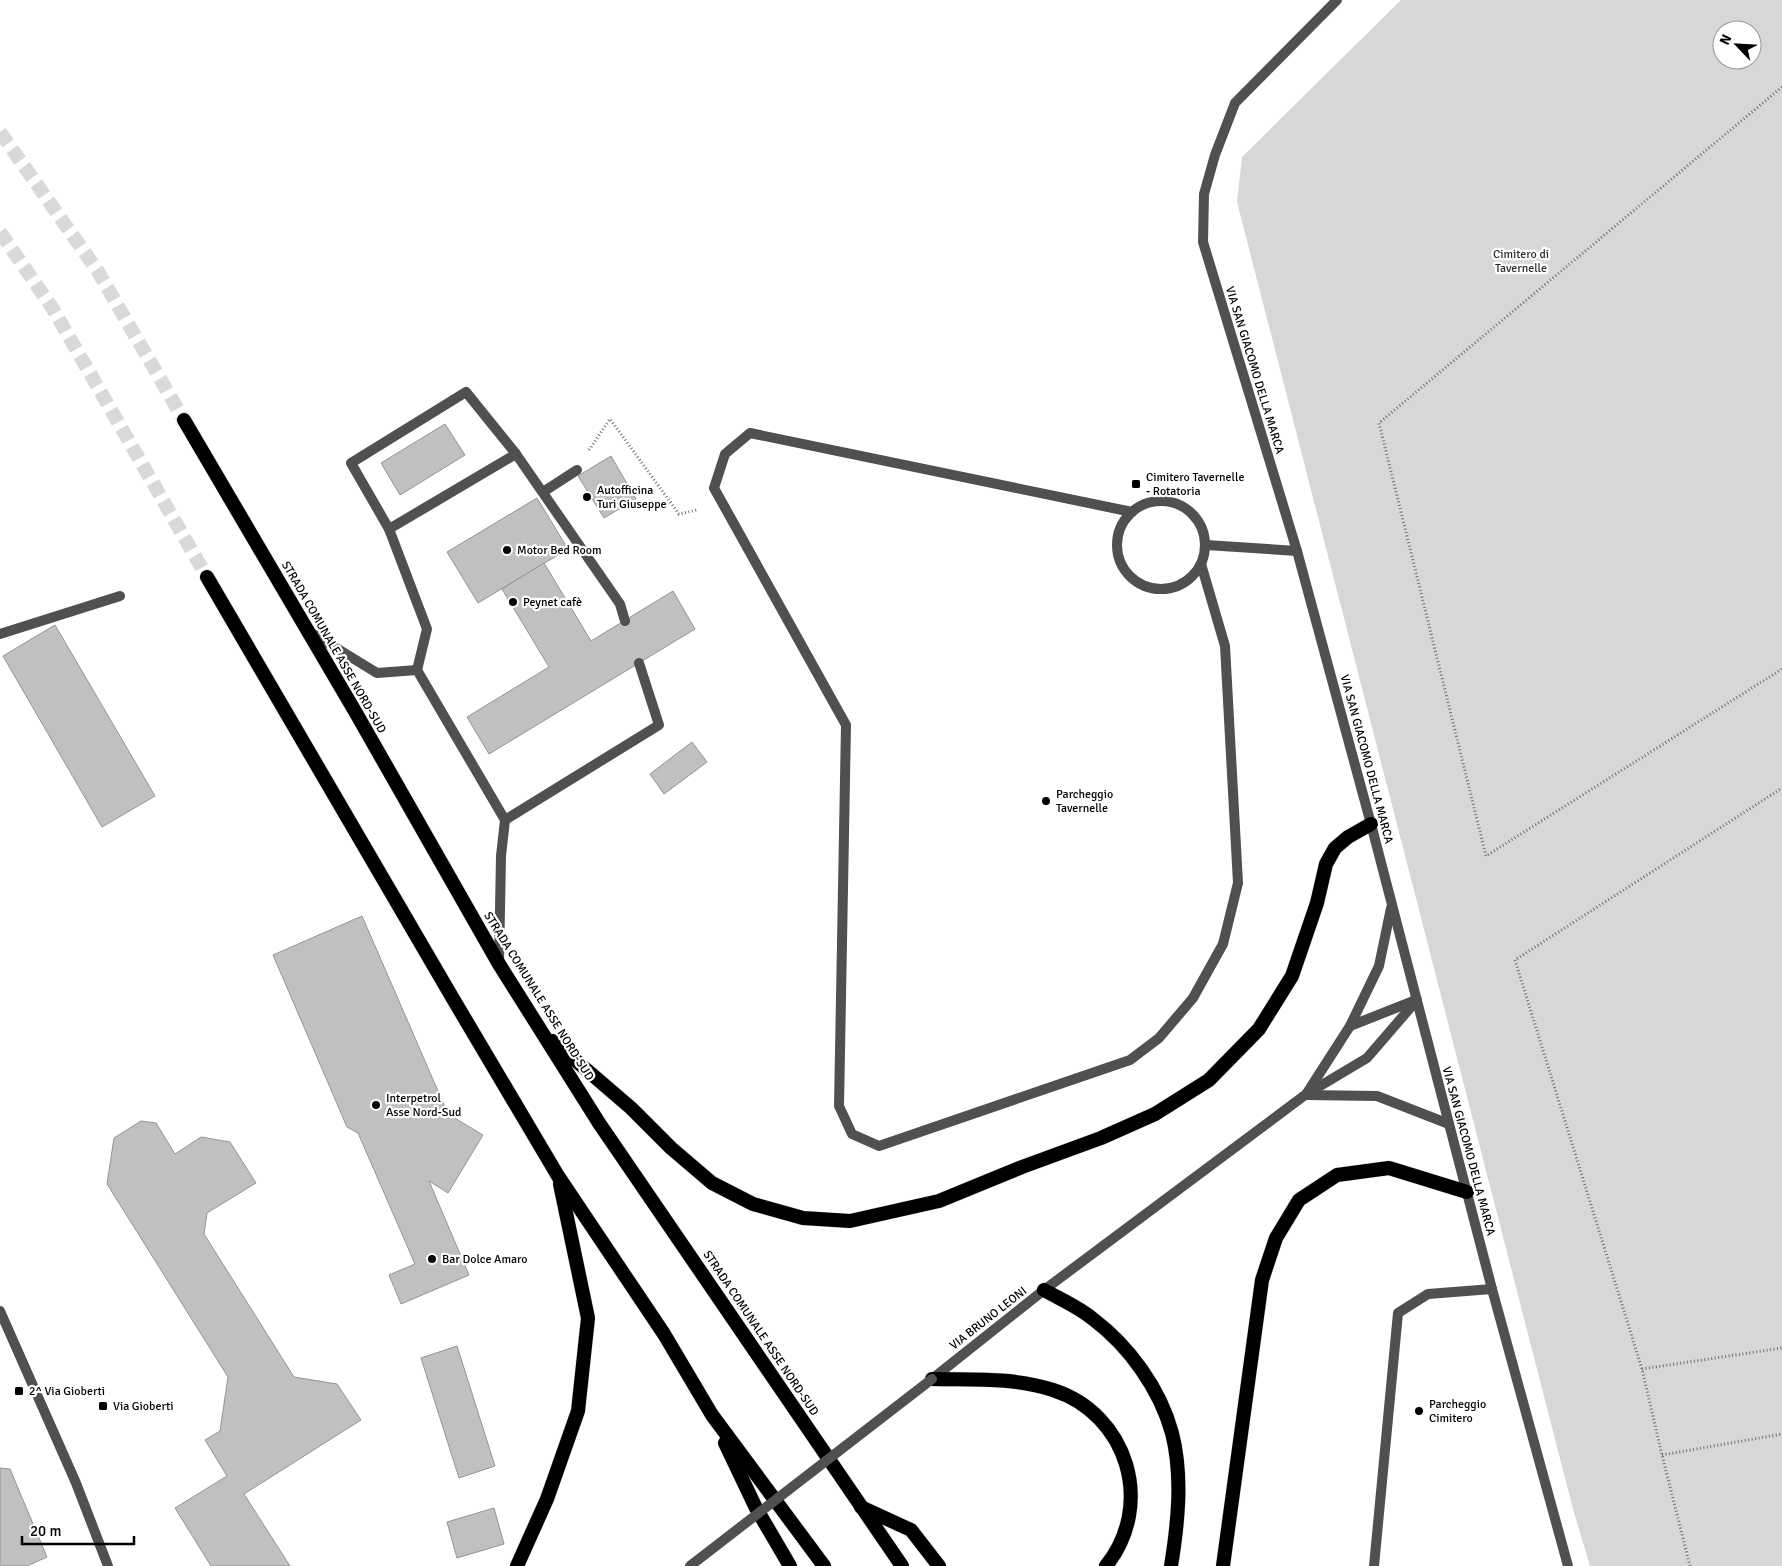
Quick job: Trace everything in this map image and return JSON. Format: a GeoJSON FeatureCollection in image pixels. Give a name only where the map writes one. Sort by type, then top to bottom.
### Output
{"type":"FeatureCollection","features":[{"type":"Feature","properties":{"kind":"highway","name":"STRADA COMUNALE ASSE NORD-SUD"},"geometry":{"type":"LineString","coordinates":[[184,420],[500,964],[599,1123],[902,1566]]}},
{"type":"Feature","properties":{"kind":"highway"},"geometry":{"type":"LineString","coordinates":[[207,577],[558,1176],[664,1334],[712,1415],[756,1508],[790,1566]]}},
{"type":"Feature","properties":{"kind":"highway"},"geometry":{"type":"LineString","coordinates":[[542,1032],[630,1108],[670,1148],[712,1183],[753,1204],[803,1218],[850,1221],[939,1201],[1022,1167],[1101,1138],[1155,1114],[1209,1080],[1259,1029],[1292,976],[1317,903],[1326,864],[1335,848],[1348,837],[1371,824]]}},
{"type":"Feature","properties":{"kind":"highway"},"geometry":{"type":"LineString","coordinates":[[1223,1566],[1262,1280],[1276,1238],[1299,1200],[1337,1175],[1389,1168],[1467,1192]]}},
{"type":"Feature","properties":{"kind":"highway"},"geometry":{"type":"LineString","coordinates":[[517,1566],[547,1499],[578,1411],[588,1318],[558,1176]]}},
{"type":"Feature","properties":{"kind":"highway"},"geometry":{"type":"LineString","coordinates":[[1044,1290],[1092,1318],[1114,1337],[1138,1365],[1156,1393],[1172,1433],[1178,1477],[1176,1541],[1171,1566]]}},
{"type":"Feature","properties":{"kind":"highway"},"geometry":{"type":"LineString","coordinates":[[932,1379],[1030,1383],[1055,1390],[1076,1401],[1096,1415],[1112,1435],[1124,1457],[1131,1481],[1132,1504],[1127,1529],[1116,1553],[1106,1566]]}},
{"type":"Feature","properties":{"kind":"highway"},"geometry":{"type":"LineString","coordinates":[[712,1415],[824,1566]]}},
{"type":"Feature","properties":{"kind":"highway"},"geometry":{"type":"LineString","coordinates":[[861,1506],[911,1530],[939,1566]]}},
{"type":"Feature","properties":{"kind":"street","name":"VIA SAN GIACOMO DELLA MARCA"},"geometry":{"type":"LineString","coordinates":[[1337,0],[1235,102],[1215,155],[1204,194],[1203,242],[1297,551],[1371,824],[1492,1289],[1568,1566]]}},
{"type":"Feature","properties":{"kind":"street"},"geometry":{"type":"LineString","coordinates":[[500,964],[501,856],[504,820],[417,670],[427,629],[388,529],[351,463],[466,392],[516,454],[543,492],[620,604],[625,621]]}},
{"type":"Feature","properties":{"kind":"street"},"geometry":{"type":"LineString","coordinates":[[1132,512],[750,432],[725,454],[714,488],[846,725],[839,1106],[852,1134],[879,1146],[1130,1060],[1159,1038],[1193,998],[1222,944],[1238,883],[1225,646],[1201,564]]}},
{"type":"Feature","properties":{"kind":"street"},"geometry":{"type":"LineString","coordinates":[[388,529],[516,454]]}},
{"type":"Feature","properties":{"kind":"street"},"geometry":{"type":"LineString","coordinates":[[543,492],[576,470]]}},
{"type":"Feature","properties":{"kind":"street"},"geometry":{"type":"LineString","coordinates":[[1162,501],[1179,505],[1193,514],[1203,530],[1206,544],[1201,564],[1189,579],[1176,587],[1155,589],[1142,585],[1127,573],[1120,560],[1117,543],[1121,526],[1132,512],[1146,504],[1162,501]]}},
{"type":"Feature","properties":{"kind":"street"},"geometry":{"type":"LineString","coordinates":[[1206,544],[1297,551]]}},
{"type":"Feature","properties":{"kind":"street"},"geometry":{"type":"LineString","coordinates":[[0,634],[120,596]]}},
{"type":"Feature","properties":{"kind":"street"},"geometry":{"type":"LineString","coordinates":[[306,630],[377,673],[417,670]]}},
{"type":"Feature","properties":{"kind":"street"},"geometry":{"type":"LineString","coordinates":[[504,820],[659,726],[639,663]]}},
{"type":"Feature","properties":{"kind":"street","name":"VIA BRUNO LEONI"},"geometry":{"type":"LineString","coordinates":[[1305,1095],[1350,1026],[1379,966],[1392,905]]}},
{"type":"Feature","properties":{"kind":"street"},"geometry":{"type":"LineString","coordinates":[[1350,1026],[1417,1000]]}},
{"type":"Feature","properties":{"kind":"street","name":"VIA BRUNO LEONI"},"geometry":{"type":"LineString","coordinates":[[690,1566],[1044,1290],[1305,1095],[1367,1058],[1417,1000]]}},
{"type":"Feature","properties":{"kind":"street"},"geometry":{"type":"LineString","coordinates":[[1305,1095],[1378,1096],[1449,1124]]}},
{"type":"Feature","properties":{"kind":"street"},"geometry":{"type":"LineString","coordinates":[[1374,1566],[1398,1312],[1428,1294],[1492,1289]]}},
{"type":"Feature","properties":{"kind":"street"},"geometry":{"type":"LineString","coordinates":[[0,1311],[76,1483],[108,1566]]}},
{"type":"Feature","properties":{"kind":"path"},"geometry":{"type":"LineString","coordinates":[[1782,87],[1379,423],[1486,856],[1782,669]]}},
{"type":"Feature","properties":{"kind":"path"},"geometry":{"type":"LineString","coordinates":[[576,470],[610,419],[679,514],[723,504]]}},
{"type":"Feature","properties":{"kind":"path"},"geometry":{"type":"LineString","coordinates":[[1690,1566],[1642,1369],[1514,960],[1782,788]]}},
{"type":"Feature","properties":{"kind":"path"},"geometry":{"type":"LineString","coordinates":[[1642,1369],[1782,1348]]}},
{"type":"Feature","properties":{"kind":"path"},"geometry":{"type":"LineString","coordinates":[[1662,1455],[1782,1434]]}},
{"type":"Feature","properties":{"kind":"green space","name":"Cimitero di Tavernelle"},"geometry":{"type":"Polygon","coordinates":[[[1401,0],[1782,0],[1782,1566],[1590,1566],[1573,1509],[1237,202],[1242,157],[1401,0]]]}},
{"type":"Feature","properties":{"kind":"building"},"geometry":{"type":"Polygon","coordinates":[[[445,424],[465,455],[400,495],[381,463],[445,424]]]}},
{"type":"Feature","properties":{"kind":"building"},"geometry":{"type":"Polygon","coordinates":[[[611,456],[636,499],[604,518],[578,476],[611,456]]]}},
{"type":"Feature","properties":{"kind":"building","name":"Motor Bed Room"},"geometry":{"type":"Polygon","coordinates":[[[537,498],[568,549],[478,603],[447,552],[537,498]]]}},
{"type":"Feature","properties":{"kind":"building"},"geometry":{"type":"Polygon","coordinates":[[[544,563],[591,641],[673,591],[695,629],[489,754],[467,717],[549,667],[502,589],[544,563]]]}},
{"type":"Feature","properties":{"kind":"building"},"geometry":{"type":"Polygon","coordinates":[[[55,625],[155,796],[102,827],[3,656],[55,625]]]}},
{"type":"Feature","properties":{"kind":"building"},"geometry":{"type":"Polygon","coordinates":[[[692,742],[707,762],[664,794],[650,774],[692,742]]]}},
{"type":"Feature","properties":{"kind":"building"},"geometry":{"type":"Polygon","coordinates":[[[362,916],[448,1114],[483,1135],[448,1193],[429,1181],[469,1275],[401,1304],[389,1275],[415,1264],[358,1133],[347,1127],[273,955],[362,916]]]}},
{"type":"Feature","properties":{"kind":"building"},"geometry":{"type":"Polygon","coordinates":[[[141,1121],[156,1123],[175,1154],[201,1137],[230,1142],[256,1183],[207,1213],[204,1234],[294,1377],[337,1384],[361,1420],[244,1494],[290,1566],[211,1566],[175,1508],[227,1476],[205,1440],[220,1431],[228,1377],[107,1184],[114,1138],[141,1121]]]}},
{"type":"Feature","properties":{"kind":"building"},"geometry":{"type":"Polygon","coordinates":[[[457,1346],[495,1466],[459,1478],[421,1358],[457,1346]]]}},
{"type":"Feature","properties":{"kind":"building"},"geometry":{"type":"Polygon","coordinates":[[[0,1468],[10,1469],[47,1557],[27,1566],[0,1566],[0,1468]]]}},
{"type":"Feature","properties":{"kind":"building"},"geometry":{"type":"Polygon","coordinates":[[[494,1508],[504,1544],[457,1558],[447,1522],[494,1508]]]}},
{"type":"Feature","properties":{"kind":"tunnel"},"geometry":{"type":"LineString","coordinates":[[0,132],[97,270],[184,420]]}},
{"type":"Feature","properties":{"kind":"tunnel"},"geometry":{"type":"LineString","coordinates":[[0,232],[53,309],[207,577]]}},
{"type":"Feature","properties":{"kind":"place","name":"Cimitero Tavernelle - Rotatoria"},"geometry":{"type":"Point","coordinates":[1136,484]}},
{"type":"Feature","properties":{"kind":"place","name":"Autofficina Turi Giuseppe"},"geometry":{"type":"Point","coordinates":[587,497]}},
{"type":"Feature","properties":{"kind":"place","name":"Motor Bed Room"},"geometry":{"type":"Point","coordinates":[507,550]}},
{"type":"Feature","properties":{"kind":"place","name":"Peynet cafè"},"geometry":{"type":"Point","coordinates":[513,602]}},
{"type":"Feature","properties":{"kind":"place","name":"Parcheggio Tavernelle"},"geometry":{"type":"Point","coordinates":[1046,801]}},
{"type":"Feature","properties":{"kind":"place","name":"Interpetrol Asse Nord-Sud"},"geometry":{"type":"Point","coordinates":[376,1105]}},
{"type":"Feature","properties":{"kind":"place","name":"Bar Dolce Amaro"},"geometry":{"type":"Point","coordinates":[432,1259]}},
{"type":"Feature","properties":{"kind":"place","name":"2^ Via Gioberti"},"geometry":{"type":"Point","coordinates":[19,1391]}},
{"type":"Feature","properties":{"kind":"place","name":"Via Gioberti"},"geometry":{"type":"Point","coordinates":[103,1406]}},
{"type":"Feature","properties":{"kind":"place","name":"Parcheggio Cimitero"},"geometry":{"type":"Point","coordinates":[1419,1411]}}]}
